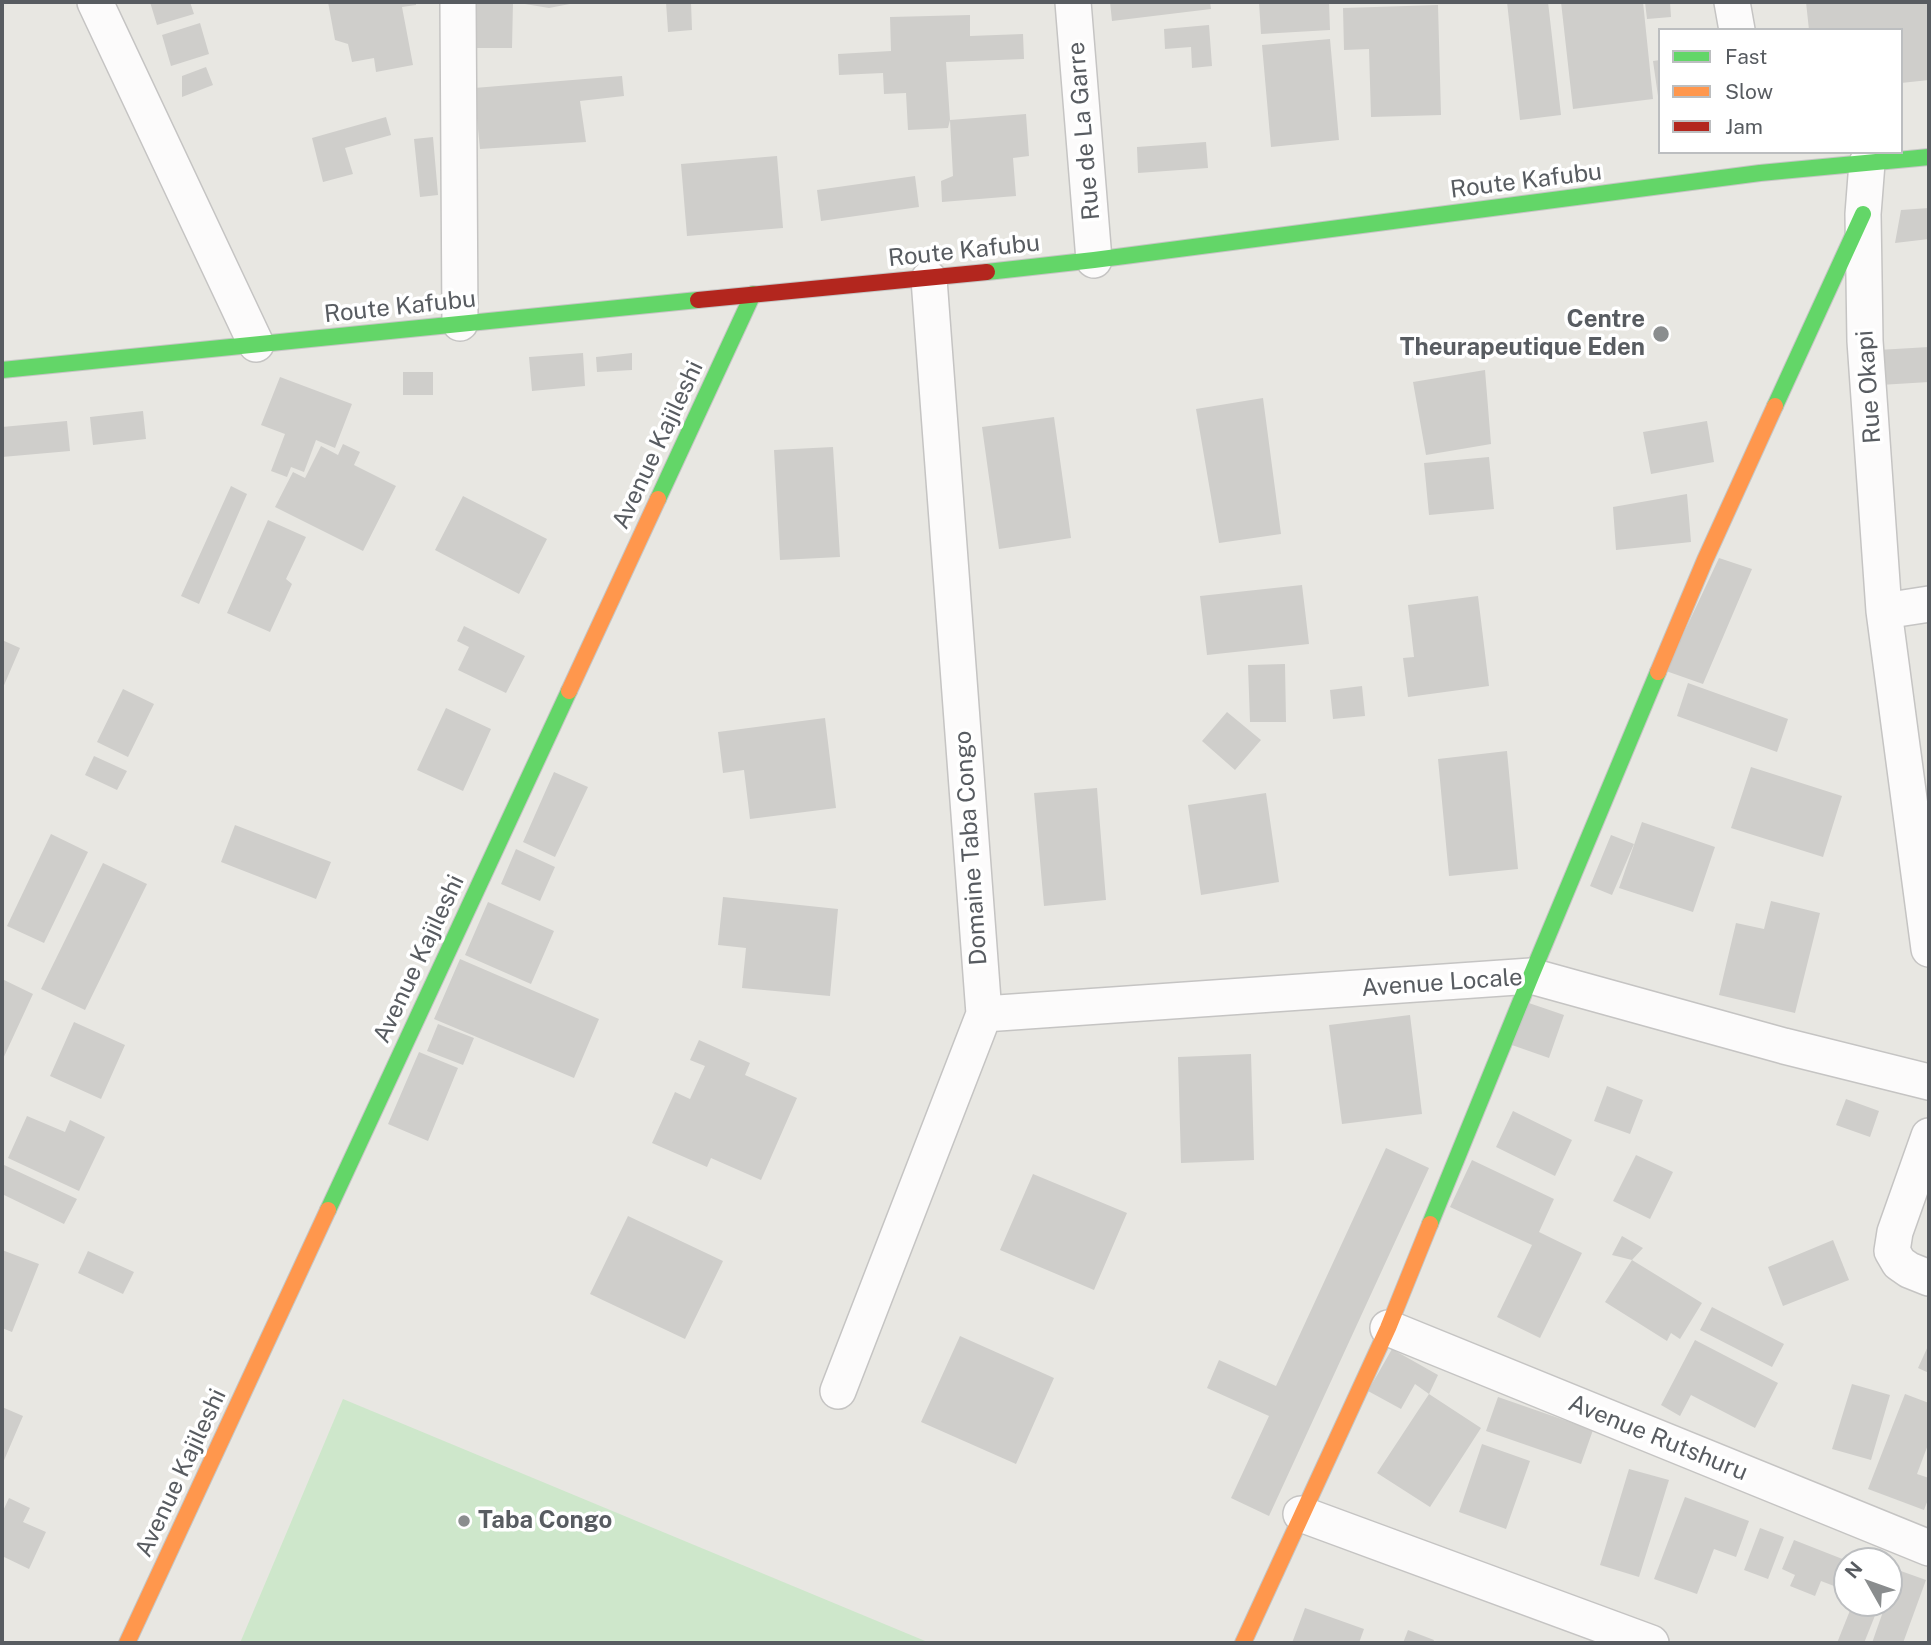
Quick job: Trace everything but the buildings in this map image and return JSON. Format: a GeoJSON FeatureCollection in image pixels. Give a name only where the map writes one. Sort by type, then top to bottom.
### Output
{"type":"FeatureCollection","features":[{"type":"Feature","properties":{"kind":"street"},"geometry":{"type":"LineString","coordinates":[[95,2],[256,344]]}},
{"type":"Feature","properties":{"kind":"street"},"geometry":{"type":"LineString","coordinates":[[458,2],[460,323]]}},
{"type":"Feature","properties":{"kind":"street","name":"Rue de La Garre"},"geometry":{"type":"LineString","coordinates":[[1073,2],[1094,260]]}},
{"type":"Feature","properties":{"kind":"street"},"geometry":{"type":"LineString","coordinates":[[1732,2],[1737,28]]}},
{"type":"Feature","properties":{"kind":"street","name":"Route Kafubu"},"geometry":{"type":"LineString","coordinates":[[2,370],[753,294],[929,279],[1094,260],[1758,163],[1867,163],[1929,157]]}},
{"type":"Feature","properties":{"kind":"street","name":"Rue Okapi"},"geometry":{"type":"LineString","coordinates":[[1867,163],[1863,214],[1865,341],[1884,611],[1929,949]]}},
{"type":"Feature","properties":{"kind":"street"},"geometry":{"type":"LineString","coordinates":[[1243,1643],[1388,1328],[1705,559],[1863,214]]}},
{"type":"Feature","properties":{"kind":"street","name":"Domaine Taba Congo"},"geometry":{"type":"LineString","coordinates":[[838,1391],[984,1014],[929,279]]}},
{"type":"Feature","properties":{"kind":"street","name":"Avenue Kajileshi"},"geometry":{"type":"LineString","coordinates":[[127,1643],[753,294]]}},
{"type":"Feature","properties":{"kind":"street"},"geometry":{"type":"LineString","coordinates":[[1884,611],[1929,604]]}},
{"type":"Feature","properties":{"kind":"street","name":"Avenue Locale"},"geometry":{"type":"LineString","coordinates":[[984,1014],[1531,976],[1929,1083]]}},
{"type":"Feature","properties":{"kind":"street"},"geometry":{"type":"LineString","coordinates":[[1919,1274],[1899,1263],[1892,1251],[1929,1136]]}},
{"type":"Feature","properties":{"kind":"street","name":"Avenue Rutshuru"},"geometry":{"type":"LineString","coordinates":[[1388,1328],[1929,1548]]}},
{"type":"Feature","properties":{"kind":"street"},"geometry":{"type":"LineString","coordinates":[[1301,1514],[1651,1643]]}},
{"type":"Feature","properties":{"kind":"green space","name":"Taba Congo"},"geometry":{"type":"Polygon","coordinates":[[[343,1399],[930,1643],[240,1643],[343,1399]]]}},
{"type":"Feature","properties":{"kind":"traffic: fast"},"geometry":{"type":"LineString","coordinates":[[987,272],[1760,173],[1929,157]]}},
{"type":"Feature","properties":{"kind":"traffic: fast"},"geometry":{"type":"LineString","coordinates":[[1775,406],[1863,214]]}},
{"type":"Feature","properties":{"kind":"traffic: fast"},"geometry":{"type":"LineString","coordinates":[[658,499],[753,294]]}},
{"type":"Feature","properties":{"kind":"traffic: fast"},"geometry":{"type":"LineString","coordinates":[[2,370],[698,300]]}},
{"type":"Feature","properties":{"kind":"traffic: fast"},"geometry":{"type":"LineString","coordinates":[[1430,1224],[1658,672]]}},
{"type":"Feature","properties":{"kind":"traffic: fast"},"geometry":{"type":"LineString","coordinates":[[328,1210],[569,691]]}},
{"type":"Feature","properties":{"kind":"traffic: slow"},"geometry":{"type":"LineString","coordinates":[[1658,672],[1775,406]]}},
{"type":"Feature","properties":{"kind":"traffic: slow"},"geometry":{"type":"LineString","coordinates":[[569,691],[658,499]]}},
{"type":"Feature","properties":{"kind":"traffic: slow"},"geometry":{"type":"LineString","coordinates":[[127,1643],[328,1210]]}},
{"type":"Feature","properties":{"kind":"traffic: slow"},"geometry":{"type":"LineString","coordinates":[[1243,1643],[1388,1328],[1430,1224]]}},
{"type":"Feature","properties":{"kind":"traffic: jam"},"geometry":{"type":"LineString","coordinates":[[698,300],[987,272]]}},
{"type":"Feature","properties":{"kind":"place","name":"Centre Theurapeutique Eden"},"geometry":{"type":"Point","coordinates":[1661,334]}},
{"type":"Feature","properties":{"kind":"place","name":"Taba Congo"},"geometry":{"type":"Point","coordinates":[464,1521]}}]}
